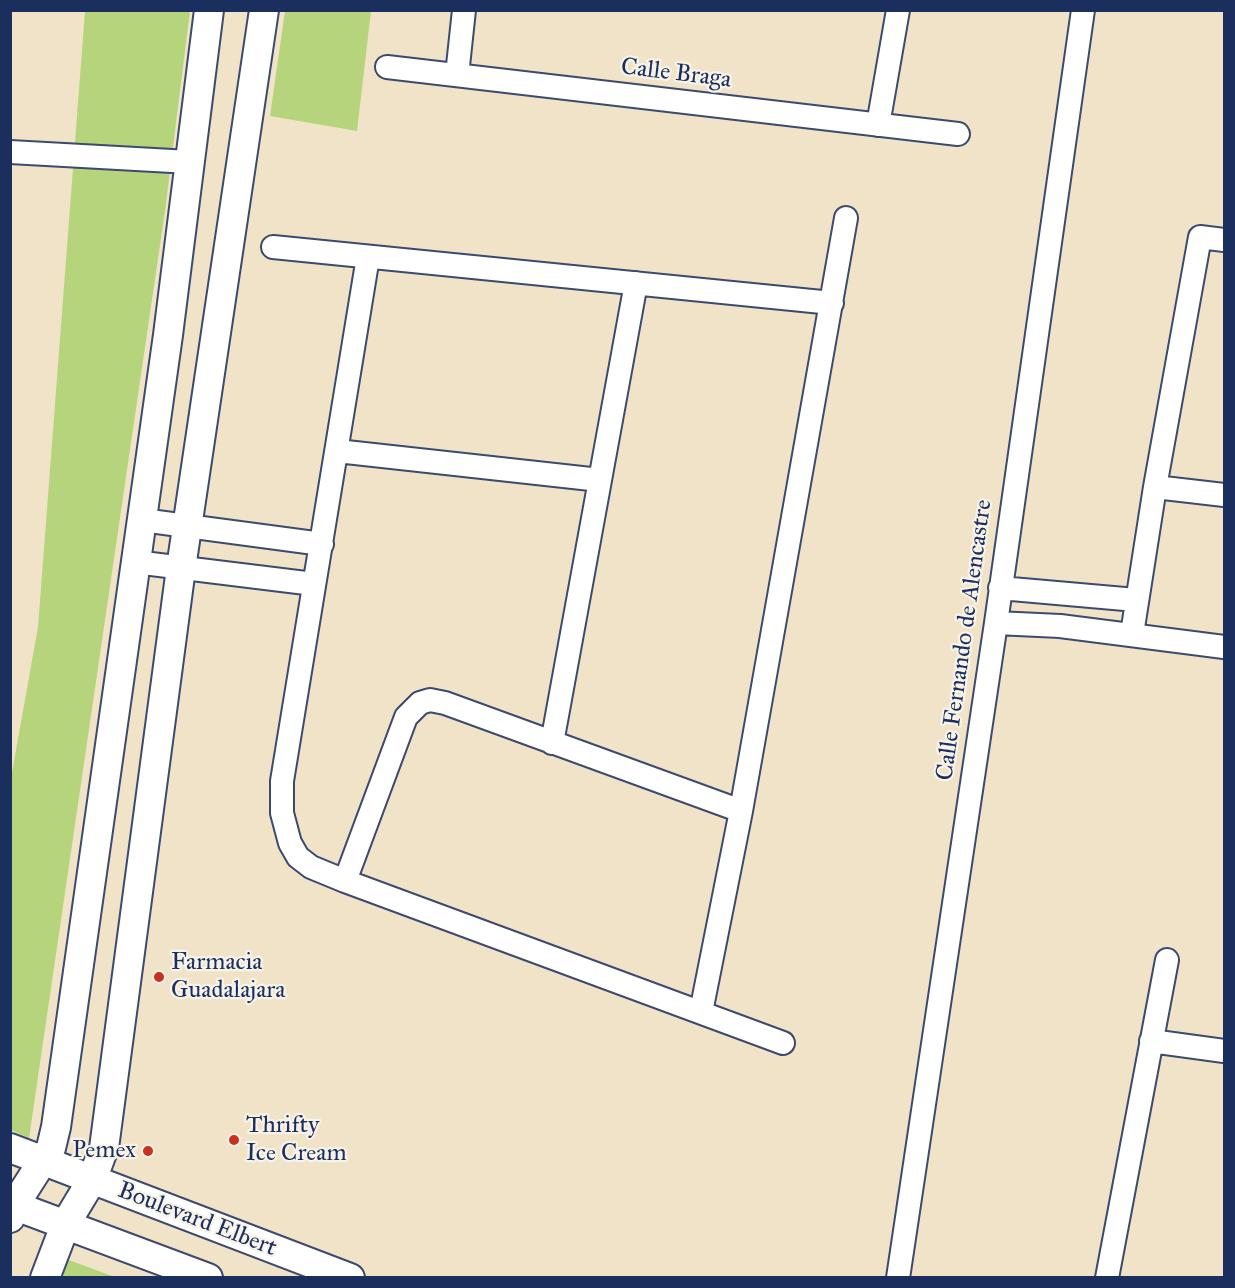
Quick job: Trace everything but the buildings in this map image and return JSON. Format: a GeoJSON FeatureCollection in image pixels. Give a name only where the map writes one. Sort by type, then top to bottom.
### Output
{"type":"FeatureCollection","features":[{"type":"Feature","properties":{"kind":"street"},"geometry":{"type":"LineString","coordinates":[[12,1209],[51,1148],[56,1127],[142,520],[209,10]]}},
{"type":"Feature","properties":{"kind":"street"},"geometry":{"type":"LineString","coordinates":[[45,1278],[66,1224],[92,1180],[104,1148],[182,568],[264,10]]}},
{"type":"Feature","properties":{"kind":"street"},"geometry":{"type":"LineString","coordinates":[[457,75],[464,10]]}},
{"type":"Feature","properties":{"kind":"street"},"geometry":{"type":"LineString","coordinates":[[878,125],[898,10]]}},
{"type":"Feature","properties":{"kind":"street","name":"Calle Fernando de Alencastre"},"geometry":{"type":"LineString","coordinates":[[898,1278],[996,623],[1083,10]]}},
{"type":"Feature","properties":{"kind":"street","name":"Calle Braga"},"geometry":{"type":"LineString","coordinates":[[387,67],[958,134]]}},
{"type":"Feature","properties":{"kind":"street"},"geometry":{"type":"LineString","coordinates":[[10,152],[190,162]]}},
{"type":"Feature","properties":{"kind":"street"},"geometry":{"type":"LineString","coordinates":[[701,1012],[741,811],[846,218]]}},
{"type":"Feature","properties":{"kind":"street"},"geometry":{"type":"LineString","coordinates":[[1132,634],[1155,487],[1200,237],[1224,240]]}},
{"type":"Feature","properties":{"kind":"street"},"geometry":{"type":"LineString","coordinates":[[273,247],[832,303]]}},
{"type":"Feature","properties":{"kind":"street"},"geometry":{"type":"LineString","coordinates":[[368,257],[282,781],[282,813],[290,843],[298,857],[311,867],[345,881],[783,1043]]}},
{"type":"Feature","properties":{"kind":"street"},"geometry":{"type":"LineString","coordinates":[[552,743],[636,283]]}},
{"type":"Feature","properties":{"kind":"street"},"geometry":{"type":"LineString","coordinates":[[337,451],[600,480]]}},
{"type":"Feature","properties":{"kind":"street"},"geometry":{"type":"LineString","coordinates":[[1155,487],[1224,495]]}},
{"type":"Feature","properties":{"kind":"street"},"geometry":{"type":"LineString","coordinates":[[142,520],[322,544]]}},
{"type":"Feature","properties":{"kind":"street"},"geometry":{"type":"LineString","coordinates":[[135,562],[314,585]]}},
{"type":"Feature","properties":{"kind":"street"},"geometry":{"type":"LineString","coordinates":[[1000,588],[1136,600]]}},
{"type":"Feature","properties":{"kind":"street"},"geometry":{"type":"LineString","coordinates":[[996,623],[1060,626],[1224,647]]}},
{"type":"Feature","properties":{"kind":"street"},"geometry":{"type":"LineString","coordinates":[[345,881],[406,717],[420,704],[430,700],[445,703],[741,811]]}},
{"type":"Feature","properties":{"kind":"street"},"geometry":{"type":"LineString","coordinates":[[1107,1278],[1167,960]]}},
{"type":"Feature","properties":{"kind":"street"},"geometry":{"type":"LineString","coordinates":[[1151,1041],[1224,1052]]}},
{"type":"Feature","properties":{"kind":"street","name":"Boulevard Elbert"},"geometry":{"type":"LineString","coordinates":[[10,1148],[350,1278]]}},
{"type":"Feature","properties":{"kind":"street","name":"Boulevard Elbert"},"geometry":{"type":"LineString","coordinates":[[12,1209],[66,1224],[208,1278]]}},
{"type":"Feature","properties":{"kind":"green space"},"geometry":{"type":"Polygon","coordinates":[[[85,11],[190,11],[165,211],[29,1138],[11,1130],[11,778],[38,627],[85,11]]]}},
{"type":"Feature","properties":{"kind":"green space"},"geometry":{"type":"Polygon","coordinates":[[[285,11],[371,11],[357,131],[270,116],[285,11]]]}},
{"type":"Feature","properties":{"kind":"green space"},"geometry":{"type":"Polygon","coordinates":[[[66,1259],[115,1277],[63,1278],[66,1259]]]}},
{"type":"Feature","properties":{"kind":"place","name":"Farmacia Guadalajara"},"geometry":{"type":"Point","coordinates":[159,977]}},
{"type":"Feature","properties":{"kind":"place","name":"Thrifty Ice Cream"},"geometry":{"type":"Point","coordinates":[234,1140]}},
{"type":"Feature","properties":{"kind":"place","name":"Pemex"},"geometry":{"type":"Point","coordinates":[148,1151]}}]}
